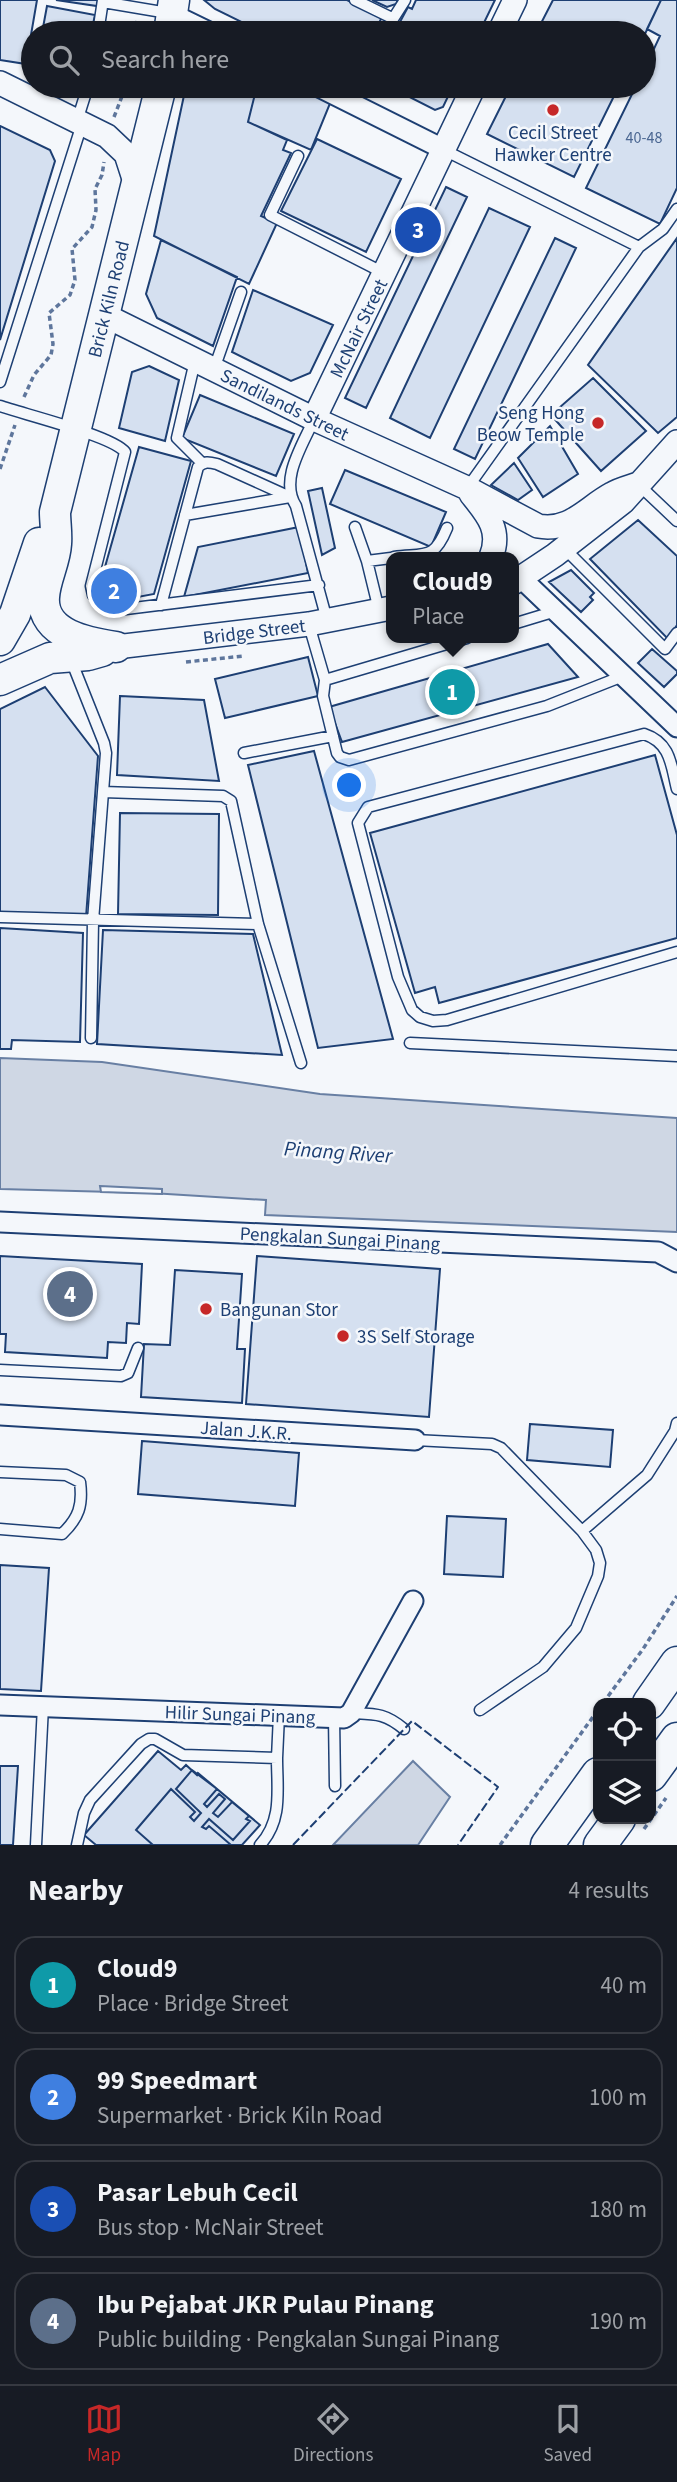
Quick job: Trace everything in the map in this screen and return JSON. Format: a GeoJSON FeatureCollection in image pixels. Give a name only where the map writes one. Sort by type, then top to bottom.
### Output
{"type":"FeatureCollection","features":[{"type":"Feature","properties":{"kind":"highway"},"geometry":{"type":"LineString","coordinates":[[652,1698],[677,1663]]}},
{"type":"Feature","properties":{"kind":"highway"},"geometry":{"type":"LineString","coordinates":[[660,1784],[677,1739]]}},
{"type":"Feature","properties":{"kind":"highway"},"geometry":{"type":"LineString","coordinates":[[547,1845],[593,1781]]}},
{"type":"Feature","properties":{"kind":"highway"},"geometry":{"type":"LineString","coordinates":[[600,1845],[630,1827]]}},
{"type":"Feature","properties":{"kind":"main road","name":"Brick Kiln Road"},"geometry":{"type":"LineString","coordinates":[[116,648],[75,640],[55,624],[46,611],[44,600],[56,545],[55,512],[158,98]]}},
{"type":"Feature","properties":{"kind":"main road","name":"Brick Kiln Road"},"geometry":{"type":"LineString","coordinates":[[0,640],[15,614],[41,534],[55,512]]}},
{"type":"Feature","properties":{"kind":"main road"},"geometry":{"type":"LineString","coordinates":[[0,680],[50,657],[88,655],[116,648]]}},
{"type":"Feature","properties":{"kind":"street"},"geometry":{"type":"LineString","coordinates":[[505,21],[515,0]]}},
{"type":"Feature","properties":{"kind":"street"},"geometry":{"type":"LineString","coordinates":[[0,83],[21,93]]}},
{"type":"Feature","properties":{"kind":"street"},"geometry":{"type":"LineString","coordinates":[[31,98],[107,136],[126,154],[136,185]]}},
{"type":"Feature","properties":{"kind":"street"},"geometry":{"type":"LineString","coordinates":[[360,98],[443,149]]}},
{"type":"Feature","properties":{"kind":"street","name":"McNair Street"},"geometry":{"type":"LineString","coordinates":[[314,419],[468,98]]}},
{"type":"Feature","properties":{"kind":"street"},"geometry":{"type":"LineString","coordinates":[[107,136],[150,128]]}},
{"type":"Feature","properties":{"kind":"street","name":"Sandilands Street"},"geometry":{"type":"LineString","coordinates":[[104,315],[314,419],[467,488],[538,526],[561,527],[613,493],[638,484]]}},
{"type":"Feature","properties":{"kind":"street"},"geometry":{"type":"LineString","coordinates":[[519,580],[622,502],[677,442]]}},
{"type":"Feature","properties":{"kind":"street","name":"Sandilands Street"},"geometry":{"type":"LineString","coordinates":[[467,488],[492,521],[496,543],[493,552]]}},
{"type":"Feature","properties":{"kind":"street"},"geometry":{"type":"LineString","coordinates":[[519,582],[556,611],[677,727]]}},
{"type":"Feature","properties":{"kind":"street","name":"Bridge Street"},"geometry":{"type":"LineString","coordinates":[[116,648],[318,623],[385,609]]}},
{"type":"Feature","properties":{"kind":"street","name":"Pengkalan Sungai Pinang"},"geometry":{"type":"LineString","coordinates":[[0,1222],[658,1252],[677,1262]]}},
{"type":"Feature","properties":{"kind":"street","name":"Jalan J.K.R."},"geometry":{"type":"LineString","coordinates":[[0,1415],[415,1440]]}},
{"type":"Feature","properties":{"kind":"street"},"geometry":{"type":"LineString","coordinates":[[343,1715],[413,1601]]}},
{"type":"Feature","properties":{"kind":"street","name":"Hilir Sungai Pinang"},"geometry":{"type":"LineString","coordinates":[[0,1704],[343,1715]]}},
{"type":"Feature","properties":{"kind":"lane"},"geometry":{"type":"LineString","coordinates":[[355,0],[391,18]]}},
{"type":"Feature","properties":{"kind":"lane"},"geometry":{"type":"LineString","coordinates":[[390,21],[405,0]]}},
{"type":"Feature","properties":{"kind":"lane"},"geometry":{"type":"LineString","coordinates":[[100,21],[103,1],[172,16]]}},
{"type":"Feature","properties":{"kind":"lane"},"geometry":{"type":"LineString","coordinates":[[1,375],[85,98]]}},
{"type":"Feature","properties":{"kind":"lane"},"geometry":{"type":"LineString","coordinates":[[443,149],[639,247]]}},
{"type":"Feature","properties":{"kind":"lane"},"geometry":{"type":"LineString","coordinates":[[298,156],[270,215],[384,273]]}},
{"type":"Feature","properties":{"kind":"lane"},"geometry":{"type":"LineString","coordinates":[[467,488],[639,247],[663,229],[677,209]]}},
{"type":"Feature","properties":{"kind":"lane"},"geometry":{"type":"LineString","coordinates":[[202,463],[180,443],[177,434],[204,365],[241,292]]}},
{"type":"Feature","properties":{"kind":"lane"},"geometry":{"type":"LineString","coordinates":[[0,406],[75,429],[118,446],[125,452],[92,576],[93,595],[100,603],[110,608],[161,605],[319,585]]}},
{"type":"Feature","properties":{"kind":"lane"},"geometry":{"type":"LineString","coordinates":[[314,419],[294,465],[289,486],[290,497],[296,506],[319,585],[318,623],[326,680],[323,695],[340,757],[349,760],[547,706],[624,676]]}},
{"type":"Feature","properties":{"kind":"lane"},"geometry":{"type":"LineString","coordinates":[[161,605],[198,467],[202,463],[217,464],[290,497]]}},
{"type":"Feature","properties":{"kind":"lane"},"geometry":{"type":"LineString","coordinates":[[638,484],[677,521]]}},
{"type":"Feature","properties":{"kind":"lane"},"geometry":{"type":"LineString","coordinates":[[185,515],[290,497]]}},
{"type":"Feature","properties":{"kind":"lane"},"geometry":{"type":"LineString","coordinates":[[355,527],[385,609]]}},
{"type":"Feature","properties":{"kind":"lane"},"geometry":{"type":"LineString","coordinates":[[431,552],[440,546],[447,528]]}},
{"type":"Feature","properties":{"kind":"lane"},"geometry":{"type":"LineString","coordinates":[[564,548],[666,649],[677,633]]}},
{"type":"Feature","properties":{"kind":"lane"},"geometry":{"type":"LineString","coordinates":[[367,561],[386,558]]}},
{"type":"Feature","properties":{"kind":"lane"},"geometry":{"type":"LineString","coordinates":[[519,622],[556,611]]}},
{"type":"Feature","properties":{"kind":"lane"},"geometry":{"type":"LineString","coordinates":[[326,680],[450,643]]}},
{"type":"Feature","properties":{"kind":"lane"},"geometry":{"type":"LineString","coordinates":[[69,655],[104,743],[93,921],[91,1038]]}},
{"type":"Feature","properties":{"kind":"lane"},"geometry":{"type":"LineString","coordinates":[[677,789],[667,750],[655,738],[644,734],[368,807],[358,823],[398,977],[412,1010],[420,1017],[433,1021],[447,1020],[677,952]]}},
{"type":"Feature","properties":{"kind":"lane"},"geometry":{"type":"LineString","coordinates":[[244,753],[333,736]]}},
{"type":"Feature","properties":{"kind":"lane"},"geometry":{"type":"LineString","coordinates":[[103,792],[228,798],[231,801],[258,923],[301,1063]]}},
{"type":"Feature","properties":{"kind":"lane"},"geometry":{"type":"LineString","coordinates":[[0,917],[258,923]]}},
{"type":"Feature","properties":{"kind":"lane"},"geometry":{"type":"LineString","coordinates":[[410,1043],[677,1056]]}},
{"type":"Feature","properties":{"kind":"lane"},"geometry":{"type":"LineString","coordinates":[[0,1370],[121,1376],[128,1373],[138,1348]]}},
{"type":"Feature","properties":{"kind":"lane"},"geometry":{"type":"LineString","coordinates":[[480,1710],[543,1667],[576,1628],[598,1576],[600,1563],[596,1550],[582,1531],[647,1475],[676,1431],[677,1423]]}},
{"type":"Feature","properties":{"kind":"lane","name":"Jalan J.K.R."},"geometry":{"type":"LineString","coordinates":[[415,1440],[492,1444],[501,1448],[582,1531]]}},
{"type":"Feature","properties":{"kind":"lane"},"geometry":{"type":"LineString","coordinates":[[0,1472],[66,1475],[80,1482],[82,1499],[74,1523],[62,1534],[0,1529]]}},
{"type":"Feature","properties":{"kind":"lane"},"geometry":{"type":"LineString","coordinates":[[36,1845],[43,1706]]}},
{"type":"Feature","properties":{"kind":"lane"},"geometry":{"type":"LineString","coordinates":[[260,1845],[272,1831],[276,1821],[279,1715]]}},
{"type":"Feature","properties":{"kind":"lane"},"geometry":{"type":"LineString","coordinates":[[335,1786],[343,1715],[383,1715],[404,1729]]}},
{"type":"Feature","properties":{"kind":"lane"},"geometry":{"type":"LineString","coordinates":[[77,1845],[84,1813],[90,1800],[144,1741],[155,1739],[183,1755],[277,1758]]}},
{"type":"Feature","properties":{"kind":"path"},"geometry":{"type":"LineString","coordinates":[[0,469],[28,385],[51,355],[49,313],[70,295],[75,279],[72,249],[92,227],[96,210],[95,189],[102,175],[107,136],[121,98]]}},
{"type":"Feature","properties":{"kind":"path"},"geometry":{"type":"LineString","coordinates":[[607,1698],[677,1596]]}},
{"type":"Feature","properties":{"kind":"path"},"geometry":{"type":"LineString","coordinates":[[500,1845],[593,1717]]}},
{"type":"Feature","properties":{"kind":"path"},"geometry":{"type":"LineString","coordinates":[[630,1827],[660,1784]]}},
{"type":"Feature","properties":{"kind":"water","name":"Pinang River"},"geometry":{"type":"Polygon","coordinates":[[[0,1058],[102,1062],[320,1094],[677,1118],[677,1232],[265,1215],[266,1200],[151,1193],[0,1189],[0,1058]]]}},
{"type":"Feature","properties":{"kind":"water"},"geometry":{"type":"Polygon","coordinates":[[[413,1761],[450,1797],[418,1845],[333,1845],[413,1761]]]}},
{"type":"Feature","properties":{"kind":"pier"},"geometry":{"type":"Polygon","coordinates":[[[100,1186],[162,1189],[162,1194],[101,1192],[100,1186]]]}},
{"type":"Feature","properties":{"kind":"building"},"geometry":{"type":"Polygon","coordinates":[[[0,0],[37,0],[33,21],[21,21],[21,63],[0,60],[0,0]]]}},
{"type":"Feature","properties":{"kind":"building"},"geometry":{"type":"Polygon","coordinates":[[[56,0],[98,0],[97,6],[56,0]]]}},
{"type":"Feature","properties":{"kind":"building"},"geometry":{"type":"Polygon","coordinates":[[[204,0],[347,0],[382,17],[380,21],[240,21],[215,9],[204,0]]]}},
{"type":"Feature","properties":{"kind":"building"},"geometry":{"type":"Polygon","coordinates":[[[372,0],[398,0],[396,4],[387,7],[372,0]]]}},
{"type":"Feature","properties":{"kind":"building"},"geometry":{"type":"Polygon","coordinates":[[[416,0],[495,0],[485,21],[400,21],[408,7],[412,9],[416,0]]]}},
{"type":"Feature","properties":{"kind":"building"},"geometry":{"type":"Polygon","coordinates":[[[553,0],[661,0],[651,21],[542,21],[553,0]]]}},
{"type":"Feature","properties":{"kind":"building"},"geometry":{"type":"Polygon","coordinates":[[[661,0],[677,0],[677,188],[660,224],[586,188],[630,98],[656,98],[656,44],[660,36],[656,34],[656,21],[651,21],[661,0]]]}},
{"type":"Feature","properties":{"kind":"building"},"geometry":{"type":"Polygon","coordinates":[[[47,6],[95,15],[94,21],[44,21],[47,6]]]}},
{"type":"Feature","properties":{"kind":"building"},"geometry":{"type":"Polygon","coordinates":[[[183,98],[254,98],[248,122],[287,140],[283,150],[291,153],[261,216],[277,223],[249,284],[154,236],[183,98]]]}},
{"type":"Feature","properties":{"kind":"building"},"geometry":{"type":"Polygon","coordinates":[[[254,98],[325,98],[331,101],[311,150],[248,122],[254,98]]]}},
{"type":"Feature","properties":{"kind":"building"},"geometry":{"type":"Polygon","coordinates":[[[412,98],[447,98],[443,107],[435,110],[412,98]]]}},
{"type":"Feature","properties":{"kind":"building","name":"Cecil Street Hawker Centre"},"geometry":{"type":"Polygon","coordinates":[[[505,98],[613,98],[574,177],[487,134],[505,98]]]}},
{"type":"Feature","properties":{"kind":"building"},"geometry":{"type":"Polygon","coordinates":[[[0,126],[50,150],[55,161],[0,340],[0,126]]]}},
{"type":"Feature","properties":{"kind":"building"},"geometry":{"type":"Polygon","coordinates":[[[317,139],[401,179],[366,252],[281,211],[317,139]]]}},
{"type":"Feature","properties":{"kind":"building"},"geometry":{"type":"Polygon","coordinates":[[[446,187],[467,197],[366,408],[345,398],[446,187]]]}},
{"type":"Feature","properties":{"kind":"building"},"geometry":{"type":"Polygon","coordinates":[[[489,208],[530,227],[430,438],[390,418],[489,208]]]}},
{"type":"Feature","properties":{"kind":"building"},"geometry":{"type":"Polygon","coordinates":[[[555,238],[576,248],[475,459],[454,449],[555,238]]]}},
{"type":"Feature","properties":{"kind":"building"},"geometry":{"type":"Polygon","coordinates":[[[677,238],[677,417],[658,433],[588,365],[677,238]]]}},
{"type":"Feature","properties":{"kind":"building"},"geometry":{"type":"Polygon","coordinates":[[[161,240],[237,277],[213,346],[157,318],[146,294],[161,240]]]}},
{"type":"Feature","properties":{"kind":"building"},"geometry":{"type":"Polygon","coordinates":[[[253,290],[333,325],[310,373],[291,381],[232,352],[253,290]]]}},
{"type":"Feature","properties":{"kind":"building"},"geometry":{"type":"Polygon","coordinates":[[[149,366],[179,380],[165,441],[119,428],[132,372],[149,366]]]}},
{"type":"Feature","properties":{"kind":"building","name":"Seng Hong Beow Temple"},"geometry":{"type":"Polygon","coordinates":[[[593,378],[646,431],[601,471],[551,415],[593,378]]]}},
{"type":"Feature","properties":{"kind":"building"},"geometry":{"type":"Polygon","coordinates":[[[200,395],[294,434],[276,476],[182,438],[200,395]]]}},
{"type":"Feature","properties":{"kind":"building"},"geometry":{"type":"Polygon","coordinates":[[[550,426],[578,474],[543,497],[518,458],[550,426]]]}},
{"type":"Feature","properties":{"kind":"building"},"geometry":{"type":"Polygon","coordinates":[[[139,447],[191,461],[154,594],[111,602],[99,588],[139,447]]]}},
{"type":"Feature","properties":{"kind":"building"},"geometry":{"type":"Polygon","coordinates":[[[514,463],[532,490],[518,500],[491,485],[514,463]]]}},
{"type":"Feature","properties":{"kind":"building"},"geometry":{"type":"Polygon","coordinates":[[[345,470],[446,512],[431,547],[330,504],[345,470]]]}},
{"type":"Feature","properties":{"kind":"building"},"geometry":{"type":"Polygon","coordinates":[[[322,488],[335,548],[322,555],[308,491],[322,488]]]}},
{"type":"Feature","properties":{"kind":"building"},"geometry":{"type":"Polygon","coordinates":[[[638,520],[677,556],[677,625],[668,639],[590,559],[638,520]]]}},
{"type":"Feature","properties":{"kind":"building"},"geometry":{"type":"Polygon","coordinates":[[[299,527],[308,573],[184,597],[198,547],[299,527]]]}},
{"type":"Feature","properties":{"kind":"building"},"geometry":{"type":"Polygon","coordinates":[[[571,570],[594,593],[590,597],[593,600],[581,612],[549,582],[571,570]]]}},
{"type":"Feature","properties":{"kind":"building"},"geometry":{"type":"Polygon","coordinates":[[[548,644],[578,677],[342,742],[329,707],[548,644]]]}},
{"type":"Feature","properties":{"kind":"building"},"geometry":{"type":"Polygon","coordinates":[[[652,649],[677,671],[664,687],[638,663],[652,649]]]}},
{"type":"Feature","properties":{"kind":"building"},"geometry":{"type":"Polygon","coordinates":[[[308,657],[318,696],[225,718],[215,679],[308,657]]]}},
{"type":"Feature","properties":{"kind":"building"},"geometry":{"type":"Polygon","coordinates":[[[45,687],[98,756],[86,917],[0,912],[0,709],[45,687]]]}},
{"type":"Feature","properties":{"kind":"building"},"geometry":{"type":"Polygon","coordinates":[[[120,696],[204,700],[219,781],[117,775],[120,696]]]}},
{"type":"Feature","properties":{"kind":"building"},"geometry":{"type":"Polygon","coordinates":[[[314,751],[393,1039],[318,1048],[248,765],[314,751]]]}},
{"type":"Feature","properties":{"kind":"building"},"geometry":{"type":"Polygon","coordinates":[[[655,755],[677,835],[677,938],[439,1003],[435,987],[415,993],[370,833],[655,755]]]}},
{"type":"Feature","properties":{"kind":"building"},"geometry":{"type":"Polygon","coordinates":[[[120,813],[219,814],[218,915],[118,914],[120,813]]]}},
{"type":"Feature","properties":{"kind":"building"},"geometry":{"type":"Polygon","coordinates":[[[0,928],[83,933],[80,1042],[12,1040],[11,1049],[0,1049],[0,928]]]}},
{"type":"Feature","properties":{"kind":"building"},"geometry":{"type":"Polygon","coordinates":[[[103,930],[253,934],[282,1055],[97,1044],[103,930]]]}},
{"type":"Feature","properties":{"kind":"building"},"geometry":{"type":"Polygon","coordinates":[[[0,1256],[142,1264],[139,1324],[127,1323],[126,1343],[108,1342],[107,1358],[5,1352],[6,1334],[0,1334],[0,1256]]]}},
{"type":"Feature","properties":{"kind":"building","name":"3S Self Storage"},"geometry":{"type":"Polygon","coordinates":[[[257,1256],[440,1269],[429,1417],[246,1404],[257,1256]]]}},
{"type":"Feature","properties":{"kind":"building","name":"Bangunan Stor"},"geometry":{"type":"Polygon","coordinates":[[[175,1270],[242,1274],[237,1349],[245,1349],[242,1403],[141,1397],[144,1344],[170,1345],[175,1270]]]}},
{"type":"Feature","properties":{"kind":"building"},"geometry":{"type":"Polygon","coordinates":[[[530,1424],[613,1430],[610,1467],[527,1460],[530,1424]]]}},
{"type":"Feature","properties":{"kind":"building"},"geometry":{"type":"Polygon","coordinates":[[[142,1441],[299,1453],[295,1506],[138,1494],[142,1441]]]}},
{"type":"Feature","properties":{"kind":"building"},"geometry":{"type":"Polygon","coordinates":[[[447,1516],[506,1519],[503,1577],[444,1574],[447,1516]]]}},
{"type":"Feature","properties":{"kind":"building"},"geometry":{"type":"Polygon","coordinates":[[[0,1565],[49,1568],[41,1691],[0,1689],[0,1565]]]}},
{"type":"Feature","properties":{"kind":"building"},"geometry":{"type":"Polygon","coordinates":[[[158,1751],[181,1770],[186,1765],[197,1775],[198,1773],[260,1825],[242,1845],[96,1845],[84,1835],[158,1751]]]}},
{"type":"Feature","properties":{"kind":"building"},"geometry":{"type":"Polygon","coordinates":[[[0,1766],[18,1766],[13,1845],[0,1845],[0,1766]]]}},
{"type":"Feature","properties":{"kind":"building"},"geometry":{"type":"Polygon","coordinates":[[[192,1770],[217,1789],[204,1804],[207,1807],[219,1794],[225,1799],[213,1813],[218,1817],[232,1802],[249,1816],[246,1819],[250,1821],[233,1840],[209,1819],[202,1827],[206,1829],[209,1826],[231,1845],[153,1845],[136,1830],[171,1789],[195,1812],[190,1817],[194,1821],[201,1813],[176,1789],[192,1770]]]}},
{"type":"Feature","properties":{"kind":"fence"},"geometry":{"type":"LineString","coordinates":[[293,1845],[412,1721],[498,1787],[458,1845]]}},
{"type":"Feature","properties":{"kind":"place","name":"Cecil Street Hawker Centre"},"geometry":{"type":"Point","coordinates":[553,110]}},
{"type":"Feature","properties":{"kind":"place","name":"Pasar Lebuh Cecil"},"geometry":{"type":"Point","coordinates":[418,230]}},
{"type":"Feature","properties":{"kind":"place","name":"Seng Hong Beow Temple"},"geometry":{"type":"Point","coordinates":[598,423]}},
{"type":"Feature","properties":{"kind":"place","name":"99 Speedmart"},"geometry":{"type":"Point","coordinates":[114,591]}},
{"type":"Feature","properties":{"kind":"place","name":"Cloud9"},"geometry":{"type":"Point","coordinates":[452,692]}},
{"type":"Feature","properties":{"kind":"place","name":"Ibu Pejabat JKR Pulau Pinang"},"geometry":{"type":"Point","coordinates":[70,1294]}},
{"type":"Feature","properties":{"kind":"place","name":"Bangunan Stor"},"geometry":{"type":"Point","coordinates":[206,1309]}},
{"type":"Feature","properties":{"kind":"place","name":"3S Self Storage"},"geometry":{"type":"Point","coordinates":[343,1336]}}]}
